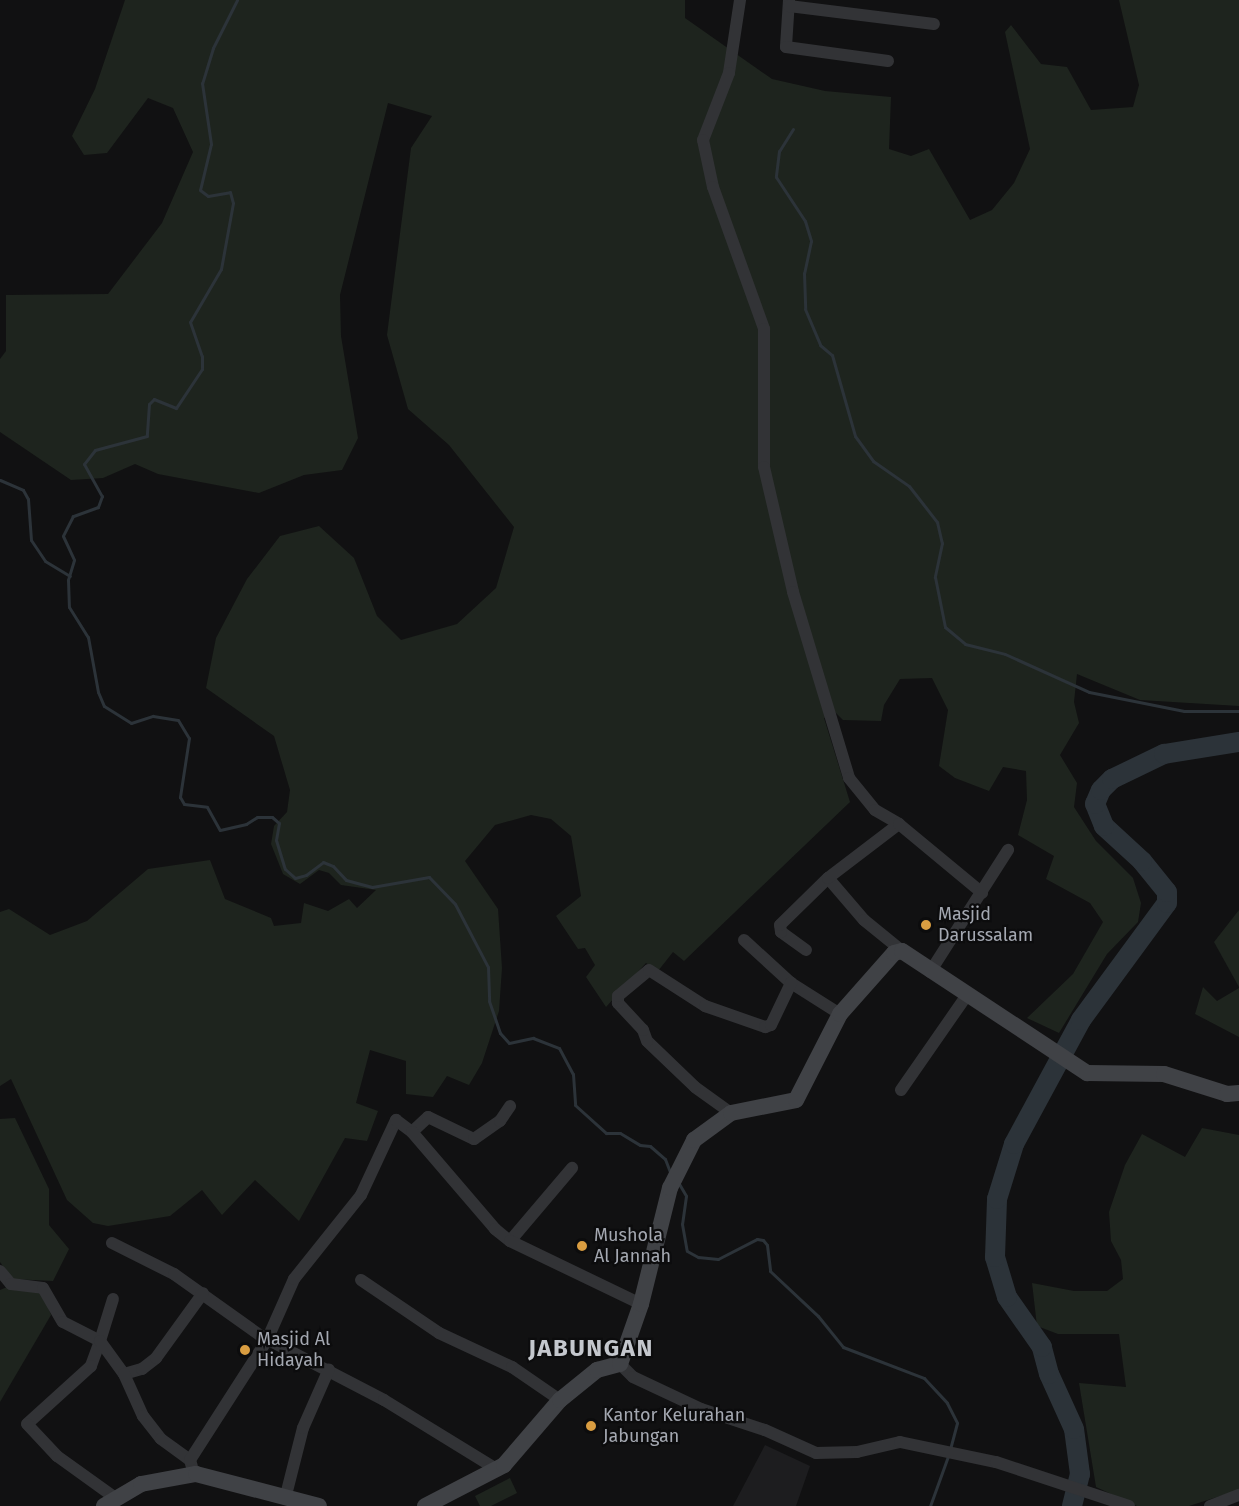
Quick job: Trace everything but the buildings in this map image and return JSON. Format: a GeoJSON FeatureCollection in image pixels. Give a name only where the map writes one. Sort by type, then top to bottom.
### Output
{"type":"FeatureCollection","features":[{"type":"Feature","properties":{"kind":"street"},"geometry":{"type":"LineString","coordinates":[[740,0],[729,73],[703,140],[713,187],[764,329],[764,467],[794,592],[849,778],[875,810],[899,824],[982,893]]}},
{"type":"Feature","properties":{"kind":"street"},"geometry":{"type":"LineString","coordinates":[[888,61],[786,47],[789,3],[934,24]]}},
{"type":"Feature","properties":{"kind":"street"},"geometry":{"type":"LineString","coordinates":[[806,950],[781,932],[780,925],[828,878],[899,824]]}},
{"type":"Feature","properties":{"kind":"street"},"geometry":{"type":"LineString","coordinates":[[930,972],[1008,850]]}},
{"type":"Feature","properties":{"kind":"street"},"geometry":{"type":"LineString","coordinates":[[828,878],[864,920],[902,951],[930,972],[1075,1065],[1095,1074],[1164,1074],[1219,1092],[1239,1093]]}},
{"type":"Feature","properties":{"kind":"street"},"geometry":{"type":"LineString","coordinates":[[744,940],[791,983],[840,1014]]}},
{"type":"Feature","properties":{"kind":"street"},"geometry":{"type":"LineString","coordinates":[[620,1364],[641,1304],[673,1180],[698,1134],[731,1113],[796,1100],[840,1014],[894,953],[902,951]]}},
{"type":"Feature","properties":{"kind":"street"},"geometry":{"type":"LineString","coordinates":[[731,1113],[695,1088],[648,1041],[643,1030],[618,1003],[618,996],[649,970],[705,1006],[765,1027],[771,1025],[791,983]]}},
{"type":"Feature","properties":{"kind":"street"},"geometry":{"type":"LineString","coordinates":[[902,1090],[967,995]]}},
{"type":"Feature","properties":{"kind":"street"},"geometry":{"type":"LineString","coordinates":[[412,1132],[429,1116],[474,1139],[500,1121],[510,1106]]}},
{"type":"Feature","properties":{"kind":"street"},"geometry":{"type":"LineString","coordinates":[[113,1299],[91,1366],[27,1424],[57,1456],[109,1502],[141,1484],[193,1467],[267,1340],[294,1279],[361,1195],[392,1123],[401,1122],[412,1132],[510,1241],[641,1304]]}},
{"type":"Feature","properties":{"kind":"street"},"geometry":{"type":"LineString","coordinates":[[510,1241],[572,1168]]}},
{"type":"Feature","properties":{"kind":"street"},"geometry":{"type":"LineString","coordinates":[[112,1244],[203,1293],[267,1340],[329,1369],[498,1470]]}},
{"type":"Feature","properties":{"kind":"street"},"geometry":{"type":"LineString","coordinates":[[0,1271],[14,1285],[43,1288],[63,1322],[100,1341],[124,1374],[143,1416],[161,1439],[193,1467],[285,1499],[319,1506]]}},
{"type":"Feature","properties":{"kind":"street"},"geometry":{"type":"LineString","coordinates":[[361,1280],[439,1333],[512,1367],[560,1400]]}},
{"type":"Feature","properties":{"kind":"street"},"geometry":{"type":"LineString","coordinates":[[124,1374],[142,1369],[156,1358],[203,1293]]}},
{"type":"Feature","properties":{"kind":"street"},"geometry":{"type":"LineString","coordinates":[[425,1506],[498,1470],[510,1461],[560,1400],[597,1370],[620,1364]]}},
{"type":"Feature","properties":{"kind":"street"},"geometry":{"type":"LineString","coordinates":[[620,1364],[633,1377],[700,1409],[765,1430],[816,1453],[857,1452],[900,1442],[955,1456],[996,1462],[1129,1506]]}},
{"type":"Feature","properties":{"kind":"street"},"geometry":{"type":"LineString","coordinates":[[285,1499],[303,1428],[329,1369]]}},
{"type":"Feature","properties":{"kind":"street"},"geometry":{"type":"LineString","coordinates":[[1210,1506],[1239,1495]]}},
{"type":"Feature","properties":{"kind":"shaded area"},"geometry":{"type":"Polygon","coordinates":[[[125,0],[685,0],[685,18],[772,79],[825,91],[891,97],[889,149],[911,156],[929,149],[970,220],[992,210],[1014,183],[1030,149],[1005,32],[1011,25],[1041,64],[1067,67],[1091,110],[1133,107],[1139,85],[1119,0],[1239,0],[1239,706],[1140,700],[1077,674],[1074,702],[1079,723],[1060,755],[1077,783],[1074,807],[1096,841],[1133,878],[1141,903],[1138,922],[1107,954],[1059,1033],[1027,1018],[1073,974],[1103,922],[1090,903],[1046,879],[1054,856],[1018,835],[1027,800],[1026,771],[1003,767],[989,791],[955,778],[939,766],[948,710],[932,678],[900,679],[884,705],[881,721],[843,720],[835,712],[824,718],[850,802],[684,961],[673,952],[658,971],[646,963],[606,1007],[586,977],[595,965],[585,948],[578,949],[556,916],[581,896],[571,836],[551,819],[531,815],[495,825],[465,861],[498,909],[502,968],[499,1011],[482,1063],[469,1085],[447,1076],[433,1097],[406,1094],[406,1061],[370,1050],[356,1103],[378,1111],[367,1141],[345,1138],[299,1221],[255,1180],[222,1215],[202,1190],[170,1216],[108,1226],[93,1223],[67,1200],[11,1079],[0,1086],[0,912],[9,909],[50,935],[87,921],[148,869],[210,860],[225,899],[271,918],[274,926],[301,923],[304,903],[328,911],[349,899],[357,908],[376,890],[341,885],[329,873],[319,870],[300,884],[283,874],[271,844],[274,826],[287,812],[290,790],[274,736],[206,688],[216,638],[247,579],[280,536],[319,526],[354,558],[377,616],[401,640],[457,624],[496,588],[514,527],[449,445],[408,409],[387,335],[411,148],[432,116],[388,103],[340,295],[341,336],[358,438],[342,470],[304,475],[259,493],[158,474],[135,464],[103,478],[71,480],[0,432],[0,359],[6,351],[6,295],[108,294],[162,223],[193,152],[173,108],[148,98],[107,153],[84,155],[72,136],[95,89],[125,0]]]}},
{"type":"Feature","properties":{"kind":"shaded area"},"geometry":{"type":"Polygon","coordinates":[[[1239,910],[1239,987],[1214,942],[1239,910]]]}},
{"type":"Feature","properties":{"kind":"shaded area"},"geometry":{"type":"Polygon","coordinates":[[[1203,987],[1217,1001],[1239,988],[1239,1037],[1195,1014],[1203,987]]]}},
{"type":"Feature","properties":{"kind":"shaded area"},"geometry":{"type":"Polygon","coordinates":[[[15,1118],[49,1189],[49,1225],[69,1249],[53,1281],[12,1279],[0,1262],[0,1119],[15,1118]]]}},
{"type":"Feature","properties":{"kind":"shaded area"},"geometry":{"type":"Polygon","coordinates":[[[1202,1128],[1239,1135],[1239,1490],[1189,1506],[1137,1506],[1096,1487],[1079,1383],[1126,1387],[1119,1334],[1058,1334],[1037,1326],[1032,1283],[1074,1291],[1107,1291],[1123,1279],[1121,1260],[1111,1241],[1109,1212],[1125,1165],[1142,1134],[1185,1157],[1202,1128]]]}},
{"type":"Feature","properties":{"kind":"shaded area"},"geometry":{"type":"Polygon","coordinates":[[[7,1287],[42,1291],[51,1315],[0,1402],[0,1290],[7,1287]]]}},
{"type":"Feature","properties":{"kind":"shaded area"},"geometry":{"type":"Polygon","coordinates":[[[765,1445],[810,1466],[796,1506],[733,1506],[765,1445]]]}},
{"type":"Feature","properties":{"kind":"shaded area"},"geometry":{"type":"Polygon","coordinates":[[[510,1478],[517,1493],[491,1506],[480,1506],[475,1496],[510,1478]]]}},
{"type":"Feature","properties":{"kind":"waterway"},"geometry":{"type":"LineString","coordinates":[[237,0],[213,48],[202,83],[211,144],[200,190],[208,196],[230,192],[233,203],[221,269],[190,322],[202,356],[202,369],[176,408],[154,399],[149,404],[147,436],[95,450],[84,464],[102,496],[98,507],[73,516],[63,536],[74,560],[68,580],[69,607],[88,637],[98,692],[104,706],[131,723],[153,716],[178,720],[189,738],[180,797],[184,804],[207,807],[220,830],[246,824],[257,817],[272,817],[279,823],[276,840],[285,869],[295,878],[306,875],[323,862],[333,866],[346,880],[372,887],[429,877],[455,904],[488,967],[489,1001],[500,1033],[509,1043],[533,1038],[559,1048],[573,1074],[575,1105],[606,1133],[620,1133],[640,1145],[650,1146],[665,1159],[670,1172]]}},
{"type":"Feature","properties":{"kind":"waterway"},"geometry":{"type":"LineString","coordinates":[[793,129],[779,151],[776,177],[805,221],[811,241],[804,273],[805,309],[820,345],[832,355],[855,436],[873,461],[909,486],[937,522],[942,543],[935,577],[945,627],[965,644],[1005,654],[1089,692],[1184,711],[1239,711]]}},
{"type":"Feature","properties":{"kind":"waterway"},"geometry":{"type":"LineString","coordinates":[[0,480],[23,490],[28,499],[31,540],[45,561],[70,576]]}},
{"type":"Feature","properties":{"kind":"waterway"},"geometry":{"type":"LineString","coordinates":[[1072,1506],[1080,1474],[1074,1429],[1049,1374],[1042,1347],[1007,1297],[995,1257],[997,1199],[1014,1144],[1081,1020],[1167,903],[1167,892],[1142,861],[1104,826],[1095,804],[1101,790],[1112,779],[1164,754],[1239,742]]}},
{"type":"Feature","properties":{"kind":"waterway"},"geometry":{"type":"LineString","coordinates":[[678,1182],[686,1196],[682,1224],[687,1251],[698,1257],[718,1259],[757,1239],[763,1240],[767,1245],[770,1271],[818,1316],[843,1347],[924,1378],[947,1403],[957,1423],[950,1450]]}},
{"type":"Feature","properties":{"kind":"waterway"},"geometry":{"type":"LineString","coordinates":[[930,1506],[948,1456]]}},
{"type":"Feature","properties":{"kind":"place","name":"Masjid Darussalam"},"geometry":{"type":"Point","coordinates":[926,925]}},
{"type":"Feature","properties":{"kind":"place","name":"Mushola Al Jannah"},"geometry":{"type":"Point","coordinates":[582,1246]}},
{"type":"Feature","properties":{"kind":"place","name":"Masjid Al Hidayah"},"geometry":{"type":"Point","coordinates":[245,1350]}},
{"type":"Feature","properties":{"kind":"place","name":"Kantor Kelurahan Jabungan"},"geometry":{"type":"Point","coordinates":[591,1426]}},
{"type":"Feature","properties":{"kind":"district","name":"JABUNGAN"},"geometry":{"type":"Point","coordinates":[591,1349]}}]}
